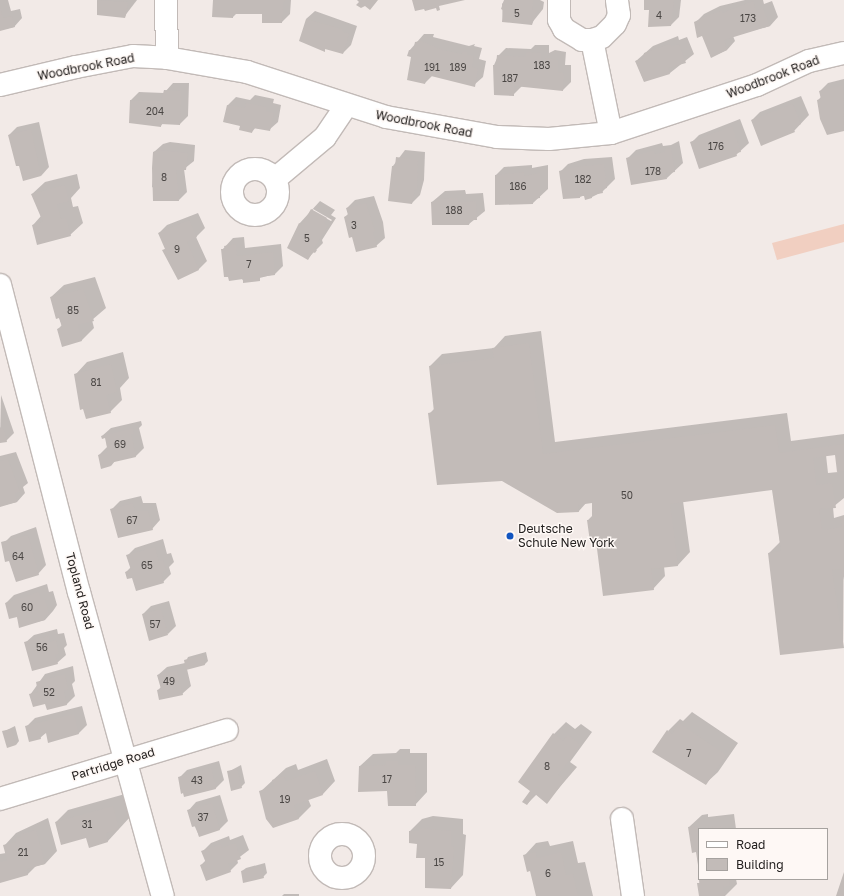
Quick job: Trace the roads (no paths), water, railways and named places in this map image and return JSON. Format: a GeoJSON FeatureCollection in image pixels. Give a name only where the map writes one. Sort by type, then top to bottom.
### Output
{"type":"FeatureCollection","features":[{"type":"Feature","properties":{"kind":"street"},"geometry":{"type":"LineString","coordinates":[[166,0],[167,58]]}},
{"type":"Feature","properties":{"kind":"street"},"geometry":{"type":"LineString","coordinates":[[559,0],[559,20],[564,29],[582,40],[592,40],[606,35],[616,24],[619,15],[617,0]]}},
{"type":"Feature","properties":{"kind":"street"},"geometry":{"type":"LineString","coordinates":[[592,40],[611,133]]}},
{"type":"Feature","properties":{"kind":"street","name":"Woodbrook Road"},"geometry":{"type":"LineString","coordinates":[[0,85],[76,67],[133,56],[167,58],[247,72],[346,106],[394,119],[497,137],[549,138],[611,133],[757,85],[809,61],[844,53]]}},
{"type":"Feature","properties":{"kind":"street"},"geometry":{"type":"LineString","coordinates":[[275,179],[325,137],[346,106]]}},
{"type":"Feature","properties":{"kind":"street","name":"Topland Road"},"geometry":{"type":"LineString","coordinates":[[1,291],[79,592],[127,760],[163,896]]}},
{"type":"Feature","properties":{"kind":"street","name":"Partridge Road"},"geometry":{"type":"LineString","coordinates":[[0,799],[227,730]]}},
{"type":"Feature","properties":{"kind":"street"},"geometry":{"type":"LineString","coordinates":[[622,820],[633,896]]}},
{"type":"Feature","properties":{"kind":"place","name":"Deutsche Schule New York"},"geometry":{"type":"Point","coordinates":[510,536]}}]}
